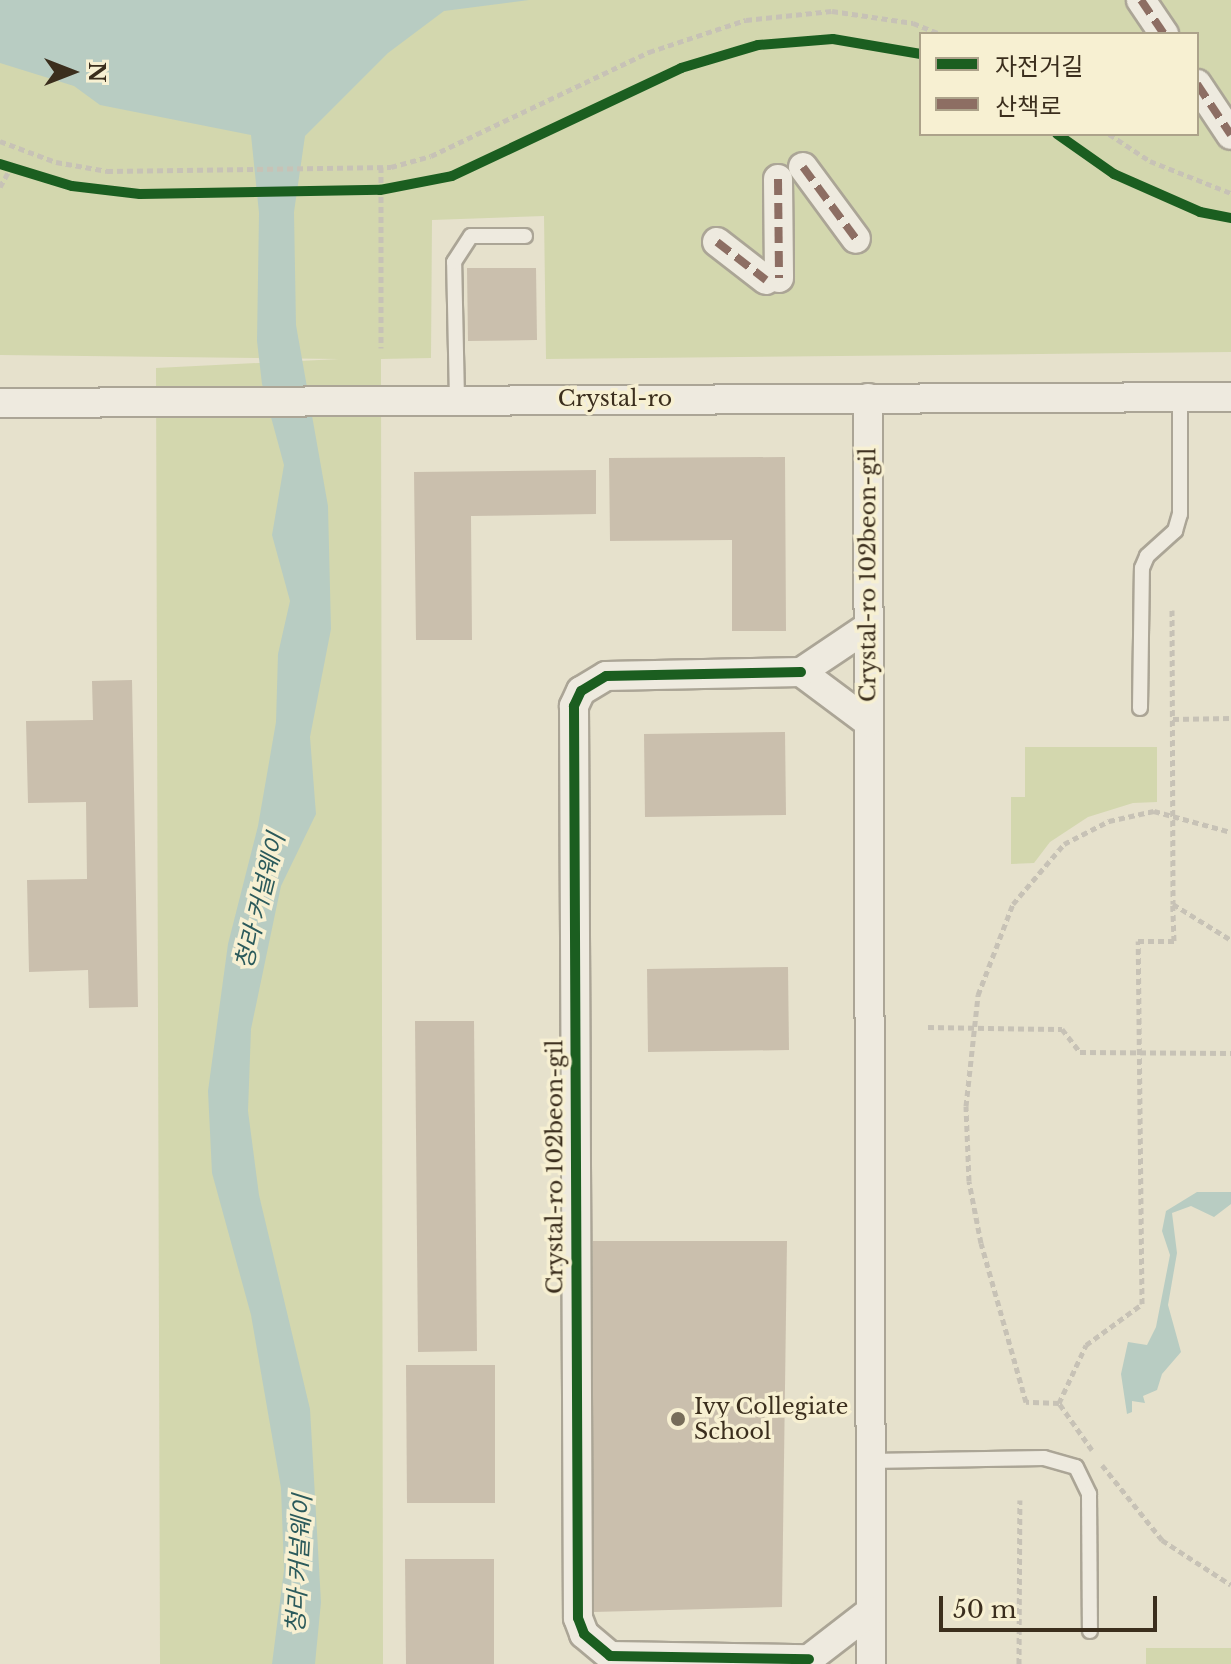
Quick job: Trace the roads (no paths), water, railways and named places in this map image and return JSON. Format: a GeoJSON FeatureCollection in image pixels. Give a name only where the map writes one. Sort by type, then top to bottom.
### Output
{"type":"FeatureCollection","features":[{"type":"Feature","properties":{"kind":"street"},"geometry":{"type":"LineString","coordinates":[[1141,0],[1163,32]]}},
{"type":"Feature","properties":{"kind":"street"},"geometry":{"type":"LineString","coordinates":[[1199,87],[1231,135]]}},
{"type":"Feature","properties":{"kind":"street"},"geometry":{"type":"LineString","coordinates":[[803,167],[856,239]]}},
{"type":"Feature","properties":{"kind":"street"},"geometry":{"type":"LineString","coordinates":[[717,242],[772,279],[778,179]]}},
{"type":"Feature","properties":{"kind":"street","name":"Crystal-ro"},"geometry":{"type":"LineString","coordinates":[[0,403],[1231,397]]}},
{"type":"Feature","properties":{"kind":"street","name":"Crystal-ro 102beon-gil"},"geometry":{"type":"LineString","coordinates":[[868,398],[871,1664]]}},
{"type":"Feature","properties":{"kind":"street"},"geometry":{"type":"LineString","coordinates":[[868,627],[801,672],[868,722]]}},
{"type":"Feature","properties":{"kind":"street","name":"Crystal-ro 102beon-gil"},"geometry":{"type":"LineString","coordinates":[[801,672],[606,676],[581,691],[574,706],[578,1570],[584,1634],[610,1656],[812,1662]]}},
{"type":"Feature","properties":{"kind":"street"},"geometry":{"type":"LineString","coordinates":[[812,1662],[871,1611]]}},
{"type":"Feature","properties":{"kind":"lane"},"geometry":{"type":"LineString","coordinates":[[457,400],[454,262],[471,236],[525,236]]}},
{"type":"Feature","properties":{"kind":"lane"},"geometry":{"type":"LineString","coordinates":[[1140,708],[1142,568],[1147,556],[1175,531],[1180,514],[1180,397]]}},
{"type":"Feature","properties":{"kind":"lane"},"geometry":{"type":"LineString","coordinates":[[870,1461],[1044,1458],[1076,1467],[1089,1494],[1090,1631]]}},
{"type":"Feature","properties":{"kind":"water","name":"청라 커널웨이"},"geometry":{"type":"Polygon","coordinates":[[[0,0],[529,0],[444,11],[388,53],[305,136],[294,212],[296,325],[328,506],[331,629],[310,737],[316,814],[281,886],[251,1029],[248,1111],[259,1195],[310,1409],[321,1602],[315,1664],[272,1664],[284,1570],[281,1488],[251,1315],[212,1173],[208,1091],[228,944],[258,826],[276,722],[278,654],[290,601],[272,535],[284,465],[262,384],[257,341],[259,213],[251,135],[100,105],[74,86],[0,63],[0,0]]]}},
{"type":"Feature","properties":{"kind":"water"},"geometry":{"type":"Polygon","coordinates":[[[1197,1192],[1231,1192],[1231,1204],[1214,1217],[1191,1206],[1172,1213],[1177,1253],[1168,1305],[1181,1352],[1162,1374],[1157,1390],[1143,1396],[1145,1403],[1132,1401],[1132,1412],[1127,1414],[1121,1374],[1128,1342],[1147,1345],[1156,1327],[1170,1255],[1162,1231],[1166,1211],[1197,1192]]]}},
{"type":"Feature","properties":{"kind":"place","name":"Ivy Collegiate School"},"geometry":{"type":"Point","coordinates":[678,1419]}}]}
